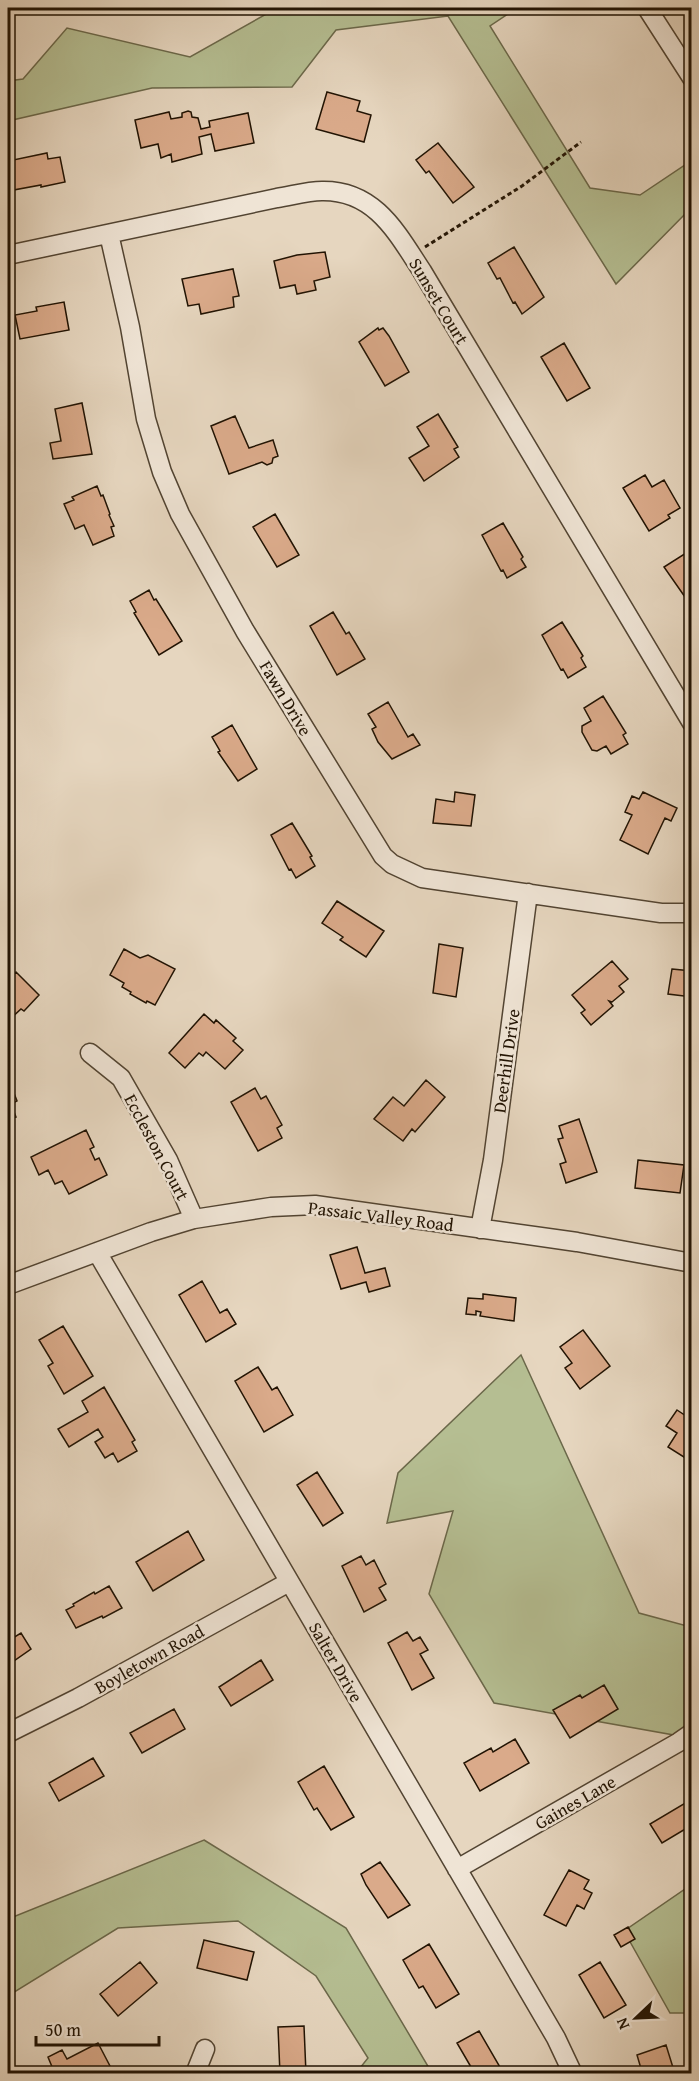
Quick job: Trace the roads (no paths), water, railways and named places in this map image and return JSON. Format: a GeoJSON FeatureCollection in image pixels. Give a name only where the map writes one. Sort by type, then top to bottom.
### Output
{"type":"FeatureCollection","features":[{"type":"Feature","properties":{"kind":"street"},"geometry":{"type":"LineString","coordinates":[[647,8],[689,66]]}},
{"type":"Feature","properties":{"kind":"street","name":"Sunset Court"},"geometry":{"type":"LineString","coordinates":[[8,255],[321,191],[343,194],[364,202],[382,214],[422,271],[692,723]]}},
{"type":"Feature","properties":{"kind":"street","name":"Fawn Drive"},"geometry":{"type":"LineString","coordinates":[[109,234],[130,327],[146,419],[162,472],[180,514],[245,631],[383,856],[392,864],[422,878],[662,913],[692,913]]}},
{"type":"Feature","properties":{"kind":"street","name":"Deerhill Drive"},"geometry":{"type":"LineString","coordinates":[[480,1229],[494,1149],[528,893]]}},
{"type":"Feature","properties":{"kind":"street","name":"Eccleston Court"},"geometry":{"type":"LineString","coordinates":[[90,1053],[121,1078],[168,1160],[194,1219]]}},
{"type":"Feature","properties":{"kind":"street","name":"Passaic Valley Road"},"geometry":{"type":"LineString","coordinates":[[8,1286],[151,1232],[194,1219],[271,1207],[315,1205],[577,1242],[692,1263]]}},
{"type":"Feature","properties":{"kind":"street","name":"Salter Drive"},"geometry":{"type":"LineString","coordinates":[[97,1252],[556,2038],[573,2073]]}},
{"type":"Feature","properties":{"kind":"street","name":"Boyletown Road"},"geometry":{"type":"LineString","coordinates":[[8,1733],[78,1698],[289,1582]]}},
{"type":"Feature","properties":{"kind":"street","name":"Gaines Lane"},"geometry":{"type":"LineString","coordinates":[[457,1869],[692,1733]]}},
{"type":"Feature","properties":{"kind":"street"},"geometry":{"type":"LineString","coordinates":[[195,2073],[205,2049]]}}]}
